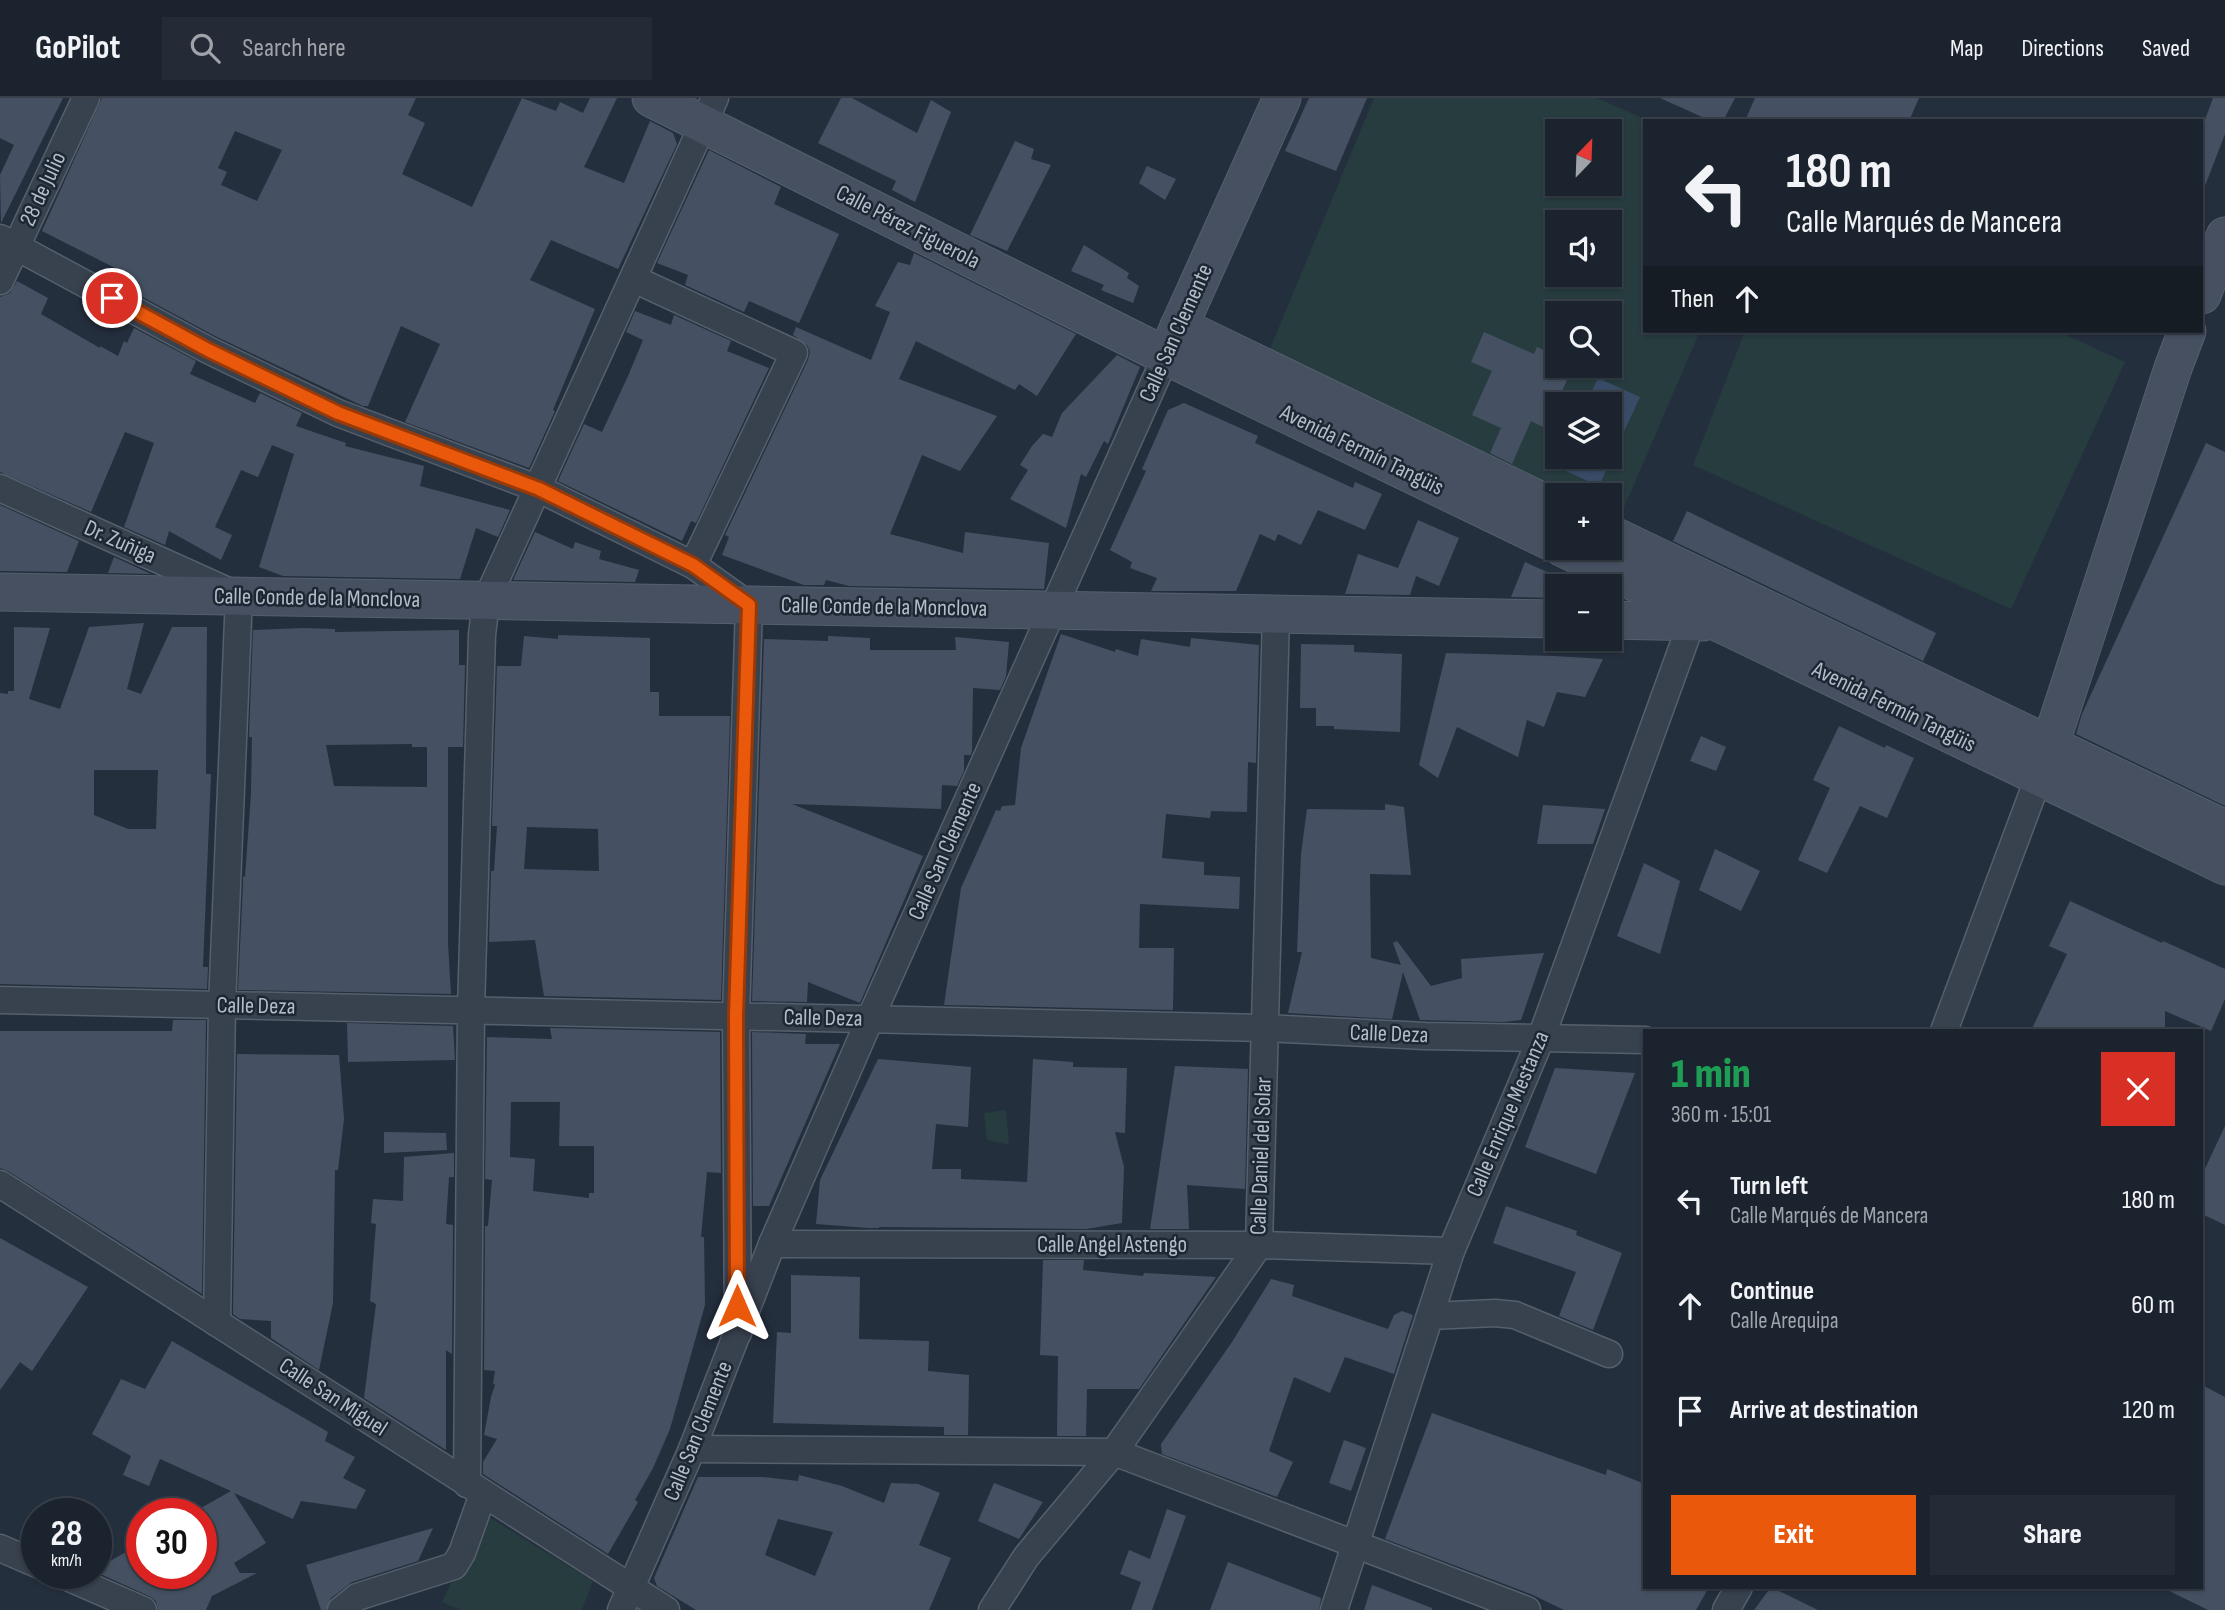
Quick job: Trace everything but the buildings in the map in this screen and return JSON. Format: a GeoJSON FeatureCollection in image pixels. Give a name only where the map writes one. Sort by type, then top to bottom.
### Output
{"type":"FeatureCollection","features":[{"type":"Feature","properties":{"kind":"main road","name":"Calle Pérez Figuerola"},"geometry":{"type":"LineString","coordinates":[[651,98],[708,111],[1172,341]]}},
{"type":"Feature","properties":{"kind":"main road","name":"Calle San Clemente"},"geometry":{"type":"LineString","coordinates":[[1172,341],[1282,98]]}},
{"type":"Feature","properties":{"kind":"main road"},"geometry":{"type":"LineString","coordinates":[[2203,292],[2225,236]]}},
{"type":"Feature","properties":{"kind":"main road"},"geometry":{"type":"LineString","coordinates":[[2044,761],[2173,368],[2187,333]]}},
{"type":"Feature","properties":{"kind":"main road","name":"Avenida Fermín Tangüis"},"geometry":{"type":"LineString","coordinates":[[1172,341],[1545,503]]}},
{"type":"Feature","properties":{"kind":"main road","name":"Avenida Fermín Tangüis"},"geometry":{"type":"LineString","coordinates":[[1172,341],[1545,538]]}},
{"type":"Feature","properties":{"kind":"main road","name":"Avenida Fermín Tangüis"},"geometry":{"type":"LineString","coordinates":[[1622,543],[1713,612]]}},
{"type":"Feature","properties":{"kind":"main road","name":"Avenida Fermín Tangüis"},"geometry":{"type":"LineString","coordinates":[[1591,560],[2044,761],[2225,829]]}},
{"type":"Feature","properties":{"kind":"main road","name":"Calle Conde de la Monclova"},"geometry":{"type":"LineString","coordinates":[[0,592],[1545,619]]}},
{"type":"Feature","properties":{"kind":"main road"},"geometry":{"type":"LineString","coordinates":[[1622,619],[1713,612]]}},
{"type":"Feature","properties":{"kind":"main road","name":"Avenida Fermín Tangüis"},"geometry":{"type":"LineString","coordinates":[[2044,761],[2225,866]]}},
{"type":"Feature","properties":{"kind":"street","name":"28 de Julio"},"geometry":{"type":"LineString","coordinates":[[0,281],[8,242],[86,98]]}},
{"type":"Feature","properties":{"kind":"street"},"geometry":{"type":"LineString","coordinates":[[341,1610],[357,1597],[454,1566],[462,1553],[475,1489],[471,1010],[482,635],[486,601],[708,111]]}},
{"type":"Feature","properties":{"kind":"street"},"geometry":{"type":"LineString","coordinates":[[8,242],[208,350],[338,413],[539,489],[693,565],[749,605],[736,1016],[738,1333]]}},
{"type":"Feature","properties":{"kind":"street"},"geometry":{"type":"LineString","coordinates":[[634,279],[794,353],[693,565]]}},
{"type":"Feature","properties":{"kind":"street","name":"Calle San Clemente"},"geometry":{"type":"LineString","coordinates":[[626,1599],[692,1449],[772,1244],[1172,341]]}},
{"type":"Feature","properties":{"kind":"street","name":"Dr. Zuñiga"},"geometry":{"type":"LineString","coordinates":[[0,488],[239,596]]}},
{"type":"Feature","properties":{"kind":"street"},"geometry":{"type":"LineString","coordinates":[[216,1323],[222,1005],[239,596]]}},
{"type":"Feature","properties":{"kind":"street","name":"Calle Enrique Mestanza"},"geometry":{"type":"LineString","coordinates":[[1334,1610],[1451,1251],[1541,1038],[1713,612]]}},
{"type":"Feature","properties":{"kind":"street","name":"Calle Daniel del Solar"},"geometry":{"type":"LineString","coordinates":[[992,1610],[1026,1556],[1114,1452],[1259,1245],[1276,614]]}},
{"type":"Feature","properties":{"kind":"street"},"geometry":{"type":"LineString","coordinates":[[1945,1029],[2044,761]]}},
{"type":"Feature","properties":{"kind":"street","name":"Calle Deza"},"geometry":{"type":"LineString","coordinates":[[0,1000],[1265,1028],[1643,1040]]}},
{"type":"Feature","properties":{"kind":"street","name":"Calle San Miguel"},"geometry":{"type":"LineString","coordinates":[[0,1184],[475,1489],[626,1599],[666,1610]]}},
{"type":"Feature","properties":{"kind":"street","name":"Calle Angel Astengo"},"geometry":{"type":"LineString","coordinates":[[772,1244],[1259,1245],[1451,1251]]}},
{"type":"Feature","properties":{"kind":"street"},"geometry":{"type":"LineString","coordinates":[[1430,1316],[1515,1315],[1609,1354]]}},
{"type":"Feature","properties":{"kind":"street"},"geometry":{"type":"LineString","coordinates":[[692,1449],[1114,1452],[1527,1610]]}},
{"type":"Feature","properties":{"kind":"street"},"geometry":{"type":"LineString","coordinates":[[0,1548],[21,1557]]}},
{"type":"Feature","properties":{"kind":"street"},"geometry":{"type":"LineString","coordinates":[[95,1589],[144,1610]]}},
{"type":"Feature","properties":{"kind":"street"},"geometry":{"type":"LineString","coordinates":[[1726,1610],[1738,1589]]}},
{"type":"Feature","properties":{"kind":"green space"},"geometry":{"type":"Polygon","coordinates":[[[1374,98],[1597,98],[1644,119],[1643,333],[1699,333],[1622,512],[1622,483],[1545,483],[1545,489],[1267,356],[1374,98]]]}},
{"type":"Feature","properties":{"kind":"green space"},"geometry":{"type":"Polygon","coordinates":[[[1744,333],[2061,333],[2125,362],[2011,609],[1693,465],[1744,333]]]}},
{"type":"Feature","properties":{"kind":"green space"},"geometry":{"type":"Polygon","coordinates":[[[1006,1110],[1009,1145],[987,1140],[984,1113],[1006,1110]]]}},
{"type":"Feature","properties":{"kind":"green space"},"geometry":{"type":"Polygon","coordinates":[[[484,1514],[593,1581],[582,1610],[460,1610],[442,1602],[484,1514]]]}},
{"type":"Feature","properties":{"kind":"water"},"geometry":{"type":"Polygon","coordinates":[[[1598,378],[1640,397],[1622,436],[1622,392],[1592,392],[1598,378]]]}},
{"type":"Feature","properties":{"kind":"water"},"geometry":{"type":"Polygon","coordinates":[[[1561,469],[1607,469],[1600,483],[1592,483],[1561,469]]]}},
{"type":"Feature","properties":{"kind":"route"},"geometry":{"type":"LineString","coordinates":[[112,298],[208,350],[338,413],[539,489],[693,565],[749,605],[736,1016],[737,1306]]}}]}
